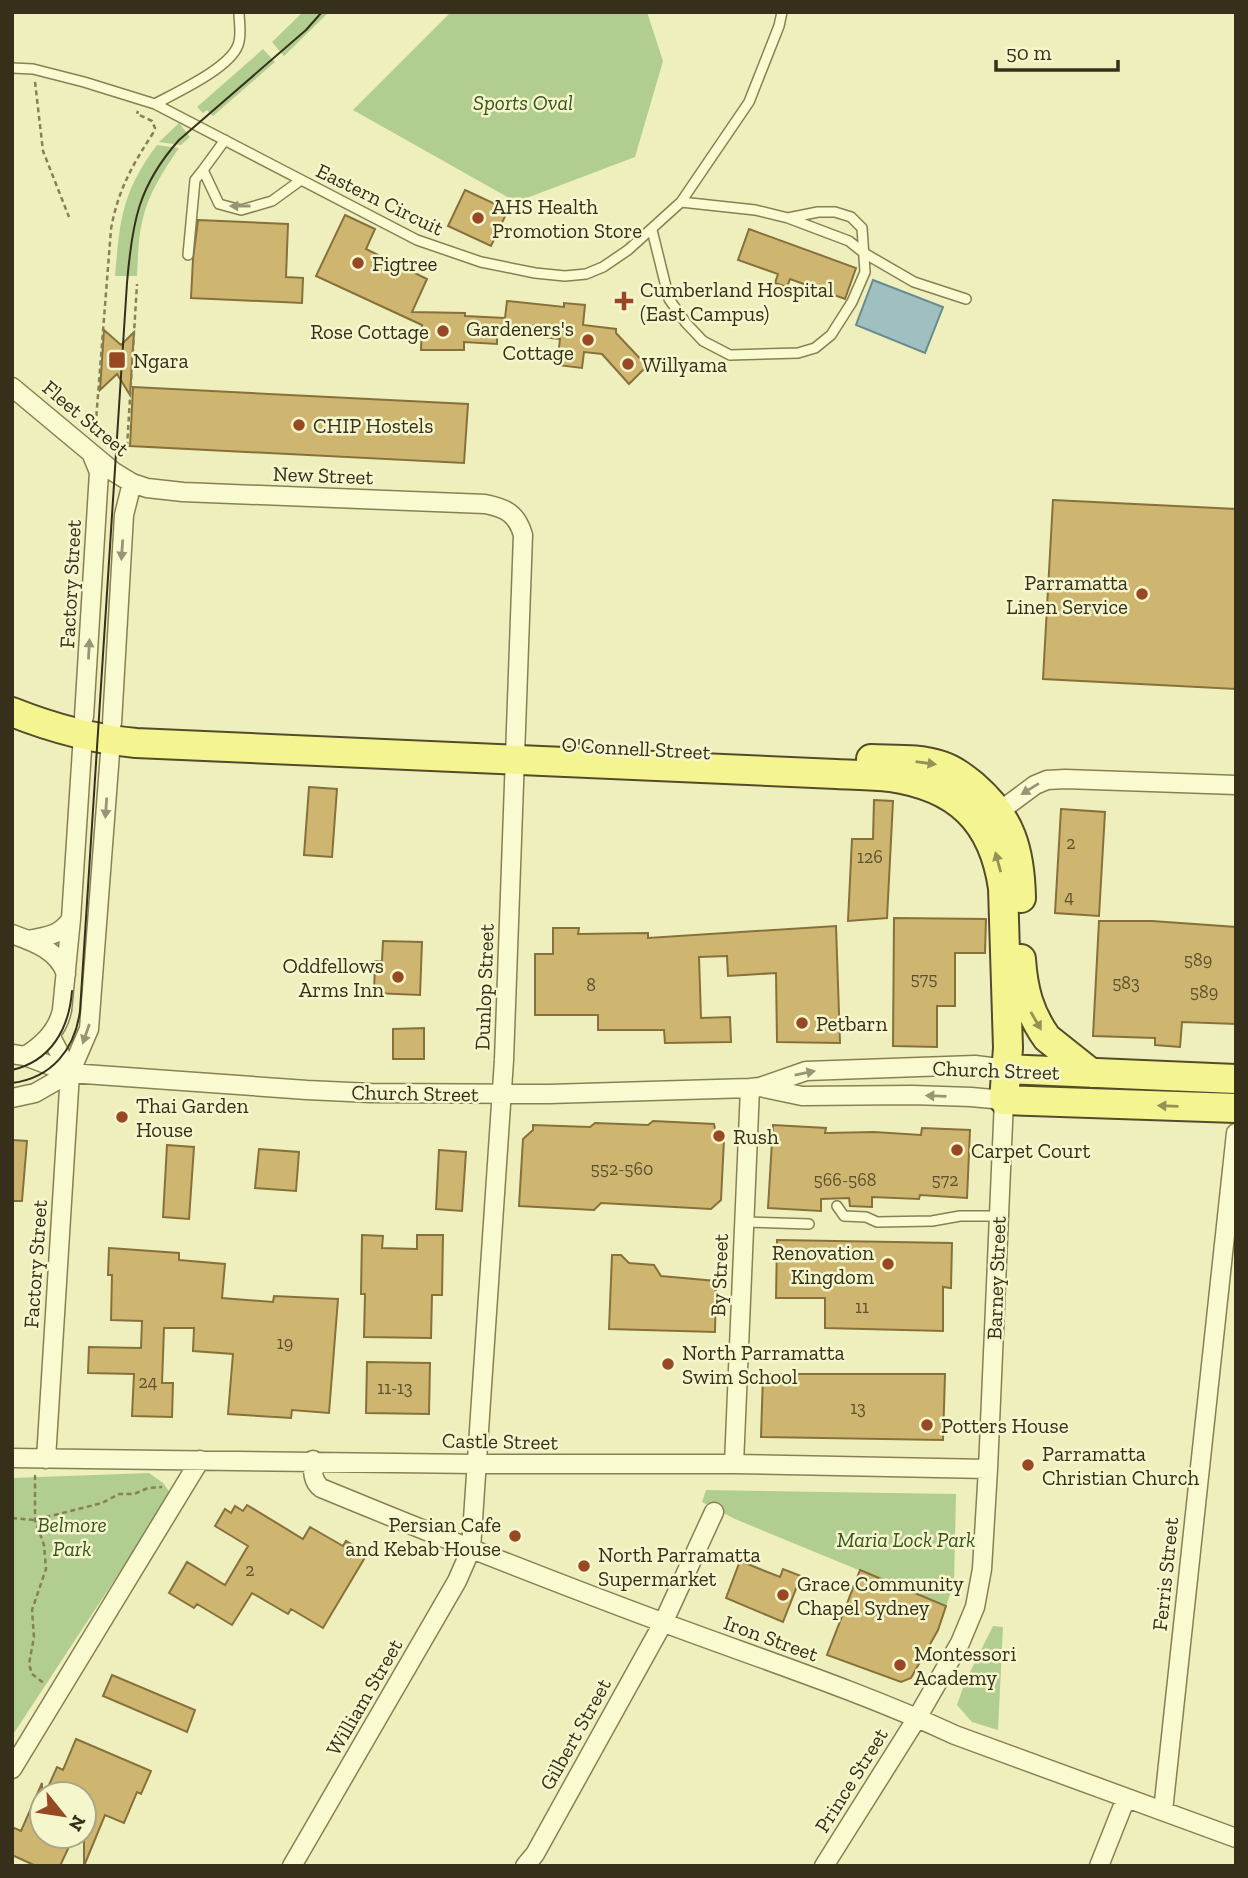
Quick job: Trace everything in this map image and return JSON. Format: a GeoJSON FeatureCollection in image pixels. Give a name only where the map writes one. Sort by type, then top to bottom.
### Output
{"type":"FeatureCollection","features":[{"type":"Feature","properties":{"kind":"main road","name":"O'Connell Street"},"geometry":{"type":"LineString","coordinates":[[12,695],[98,729]]}},
{"type":"Feature","properties":{"kind":"main road","name":"O'Connell Street"},"geometry":{"type":"LineString","coordinates":[[12,712],[62,730],[98,729],[207,747],[515,752],[889,777],[926,785],[950,796],[975,817],[991,820]]}},
{"type":"Feature","properties":{"kind":"main road","name":"Barney Street"},"geometry":{"type":"LineString","coordinates":[[991,820],[993,847],[1003,888],[1008,1048],[1004,1100]]}},
{"type":"Feature","properties":{"kind":"main road"},"geometry":{"type":"LineString","coordinates":[[991,820],[1016,846],[1020,874],[1022,979],[1029,1009],[1047,1038],[1091,1073]]}},
{"type":"Feature","properties":{"kind":"main road","name":"Church Street"},"geometry":{"type":"LineString","coordinates":[[1007,1069],[1236,1079]]}},
{"type":"Feature","properties":{"kind":"main road","name":"Church Street"},"geometry":{"type":"LineString","coordinates":[[1004,1100],[1236,1108]]}},
{"type":"Feature","properties":{"kind":"street","name":"Fleet Street"},"geometry":{"type":"LineString","coordinates":[[12,387],[93,446],[114,472],[132,483]]}},
{"type":"Feature","properties":{"kind":"street","name":"Factory Street"},"geometry":{"type":"LineString","coordinates":[[46,1459],[70,1073],[89,1029],[98,729],[98,484],[93,446]]}},
{"type":"Feature","properties":{"kind":"street","name":"Factory Street"},"geometry":{"type":"LineString","coordinates":[[52,1033],[61,1015],[124,515],[132,483]]}},
{"type":"Feature","properties":{"kind":"street","name":"New Street"},"geometry":{"type":"LineString","coordinates":[[132,483],[147,488],[183,492],[485,504],[511,514]]}},
{"type":"Feature","properties":{"kind":"street","name":"Dunlop Street"},"geometry":{"type":"LineString","coordinates":[[471,1549],[502,1094],[524,550],[519,523],[511,514]]}},
{"type":"Feature","properties":{"kind":"street"},"geometry":{"type":"LineString","coordinates":[[991,820],[1016,798],[1047,780],[1236,785]]}},
{"type":"Feature","properties":{"kind":"street"},"geometry":{"type":"LineString","coordinates":[[20,937],[58,933],[71,919]]}},
{"type":"Feature","properties":{"kind":"street"},"geometry":{"type":"LineString","coordinates":[[20,937],[54,954],[61,961],[66,974]]}},
{"type":"Feature","properties":{"kind":"street"},"geometry":{"type":"LineString","coordinates":[[12,1098],[35,1093],[70,1073],[52,1039],[52,1033]]}},
{"type":"Feature","properties":{"kind":"street","name":"Church Street"},"geometry":{"type":"LineString","coordinates":[[19,1055],[36,1049],[52,1033]]}},
{"type":"Feature","properties":{"kind":"street","name":"Church Street"},"geometry":{"type":"LineString","coordinates":[[19,1055],[70,1073],[371,1093],[549,1094],[755,1087],[802,1096],[971,1097],[1004,1100]]}},
{"type":"Feature","properties":{"kind":"street","name":"Church Street"},"geometry":{"type":"LineString","coordinates":[[755,1087],[806,1071],[975,1065],[1007,1069]]}},
{"type":"Feature","properties":{"kind":"street","name":"By Street"},"geometry":{"type":"LineString","coordinates":[[734,1464],[744,1222],[755,1087]]}},
{"type":"Feature","properties":{"kind":"street","name":"Barney Street"},"geometry":{"type":"LineString","coordinates":[[917,1718],[960,1643],[975,1607],[982,1569],[1004,1100]]}},
{"type":"Feature","properties":{"kind":"street","name":"Ferris Street"},"geometry":{"type":"LineString","coordinates":[[1163,1811],[1236,1133]]}},
{"type":"Feature","properties":{"kind":"street","name":"Castle Street"},"geometry":{"type":"LineString","coordinates":[[12,1458],[476,1464],[734,1464],[988,1469]]}},
{"type":"Feature","properties":{"kind":"street"},"geometry":{"type":"LineString","coordinates":[[12,1769],[200,1460]]}},
{"type":"Feature","properties":{"kind":"street","name":"Iron Street"},"geometry":{"type":"LineString","coordinates":[[313,1460],[313,1477],[321,1488],[663,1623],[1236,1838]]}},
{"type":"Feature","properties":{"kind":"street"},"geometry":{"type":"LineString","coordinates":[[663,1623],[714,1512]]}},
{"type":"Feature","properties":{"kind":"street","name":"William Street"},"geometry":{"type":"LineString","coordinates":[[292,1866],[457,1581],[471,1549]]}},
{"type":"Feature","properties":{"kind":"street","name":"Gilbert Street"},"geometry":{"type":"LineString","coordinates":[[524,1866],[535,1854],[663,1623]]}},
{"type":"Feature","properties":{"kind":"street","name":"Prince Street"},"geometry":{"type":"LineString","coordinates":[[824,1866],[917,1718]]}},
{"type":"Feature","properties":{"kind":"street"},"geometry":{"type":"LineString","coordinates":[[1099,1866],[1126,1798]]}},
{"type":"Feature","properties":{"kind":"lane"},"geometry":{"type":"LineString","coordinates":[[155,104],[204,77],[232,57],[239,43],[239,12]]}},
{"type":"Feature","properties":{"kind":"lane","name":"Eastern Circuit"},"geometry":{"type":"LineString","coordinates":[[12,68],[33,69],[155,104],[417,240],[481,262],[565,276],[586,274],[603,267],[652,230],[681,202],[749,102],[782,12]]}},
{"type":"Feature","properties":{"kind":"lane"},"geometry":{"type":"LineString","coordinates":[[188,255],[195,180],[225,140]]}},
{"type":"Feature","properties":{"kind":"lane"},"geometry":{"type":"LineString","coordinates":[[203,170],[219,204],[241,209],[272,201],[301,180]]}},
{"type":"Feature","properties":{"kind":"lane"},"geometry":{"type":"LineString","coordinates":[[681,202],[755,210],[788,218],[849,241],[864,253],[914,282],[966,299]]}},
{"type":"Feature","properties":{"kind":"lane"},"geometry":{"type":"LineString","coordinates":[[652,230],[669,299],[703,341],[730,355],[797,353],[815,348],[831,335],[852,302],[865,272],[864,253],[862,228],[851,217],[835,212],[818,212],[788,218]]}},
{"type":"Feature","properties":{"kind":"lane"},"geometry":{"type":"LineString","coordinates":[[837,1206],[844,1216],[866,1217],[877,1222],[999,1216]]}},
{"type":"Feature","properties":{"kind":"lane"},"geometry":{"type":"LineString","coordinates":[[744,1222],[809,1224]]}},
{"type":"Feature","properties":{"kind":"path"},"geometry":{"type":"LineString","coordinates":[[33,69],[43,151],[69,217]]}},
{"type":"Feature","properties":{"kind":"path"},"geometry":{"type":"LineString","coordinates":[[93,446],[115,204],[130,169],[155,128],[152,121],[137,114],[138,107]]}},
{"type":"Feature","properties":{"kind":"path"},"geometry":{"type":"LineString","coordinates":[[127,447],[137,284]]}},
{"type":"Feature","properties":{"kind":"path"},"geometry":{"type":"LineString","coordinates":[[24,1476],[36,1476],[35,1520],[44,1545],[46,1569],[32,1611],[34,1637],[29,1668],[36,1679],[59,1692]]}},
{"type":"Feature","properties":{"kind":"path"},"geometry":{"type":"LineString","coordinates":[[12,1518],[35,1520],[102,1503],[119,1494],[134,1494],[148,1488],[162,1487]]}},
{"type":"Feature","properties":{"kind":"green space"},"geometry":{"type":"Polygon","coordinates":[[[303,12],[329,12],[284,56],[272,42],[303,12]]]}},
{"type":"Feature","properties":{"kind":"green space","name":"Sports Oval"},"geometry":{"type":"Polygon","coordinates":[[[451,12],[647,12],[663,61],[635,157],[516,202],[353,110],[451,12]]]}},
{"type":"Feature","properties":{"kind":"green space"},"geometry":{"type":"Polygon","coordinates":[[[263,49],[275,62],[213,116],[207,110],[203,113],[197,107],[263,49]]]}},
{"type":"Feature","properties":{"kind":"green space"},"geometry":{"type":"Polygon","coordinates":[[[179,123],[190,137],[181,145],[159,142],[179,123]]]}},
{"type":"Feature","properties":{"kind":"green space"},"geometry":{"type":"Polygon","coordinates":[[[157,145],[179,148],[148,202],[140,235],[137,276],[115,276],[125,207],[136,177],[157,145]]]}},
{"type":"Feature","properties":{"kind":"green space","name":"Belmore Park"},"geometry":{"type":"Polygon","coordinates":[[[149,1473],[163,1483],[171,1494],[12,1736],[12,1478],[149,1473]]]}},
{"type":"Feature","properties":{"kind":"green space","name":"Maria Lock Park"},"geometry":{"type":"Polygon","coordinates":[[[706,1490],[956,1494],[954,1584],[946,1606],[735,1519],[702,1502],[706,1490]]]}},
{"type":"Feature","properties":{"kind":"green space"},"geometry":{"type":"Polygon","coordinates":[[[993,1626],[1003,1627],[998,1730],[972,1722],[957,1705],[965,1682],[993,1626]]]}},
{"type":"Feature","properties":{"kind":"water"},"geometry":{"type":"Polygon","coordinates":[[[873,280],[943,307],[925,353],[856,325],[873,280]]]}},
{"type":"Feature","properties":{"kind":"building","name":"AHS Health Promotion Store"},"geometry":{"type":"Polygon","coordinates":[[[465,190],[508,210],[491,246],[448,226],[465,190]]]}},
{"type":"Feature","properties":{"kind":"building"},"geometry":{"type":"Polygon","coordinates":[[[345,215],[375,229],[366,249],[427,279],[412,312],[465,313],[465,316],[505,318],[507,301],[564,307],[564,303],[585,305],[583,325],[616,329],[616,333],[647,366],[629,384],[602,354],[584,352],[582,368],[557,365],[560,339],[497,332],[497,344],[464,342],[464,350],[421,350],[422,325],[316,276],[345,215]]]}},
{"type":"Feature","properties":{"kind":"building"},"geometry":{"type":"Polygon","coordinates":[[[198,220],[288,224],[286,277],[303,278],[302,303],[191,298],[198,220]]]}},
{"type":"Feature","properties":{"kind":"building"},"geometry":{"type":"Polygon","coordinates":[[[749,229],[856,268],[845,299],[790,279],[787,287],[775,283],[778,274],[738,260],[749,229]]]}},
{"type":"Feature","properties":{"kind":"building"},"geometry":{"type":"Polygon","coordinates":[[[104,330],[121,345],[134,332],[130,395],[117,374],[100,390],[104,330]]]}},
{"type":"Feature","properties":{"kind":"building","name":"CHIP Hostels"},"geometry":{"type":"Polygon","coordinates":[[[133,387],[468,404],[464,463],[130,446],[133,387]]]}},
{"type":"Feature","properties":{"kind":"building","name":"Parramatta Linen Service"},"geometry":{"type":"Polygon","coordinates":[[[1053,500],[1236,509],[1236,689],[1043,679],[1053,500]]]}},
{"type":"Feature","properties":{"kind":"building"},"geometry":{"type":"Polygon","coordinates":[[[309,787],[337,789],[332,857],[304,855],[309,787]]]}},
{"type":"Feature","properties":{"kind":"building"},"geometry":{"type":"Polygon","coordinates":[[[874,800],[893,801],[887,918],[848,921],[852,839],[873,839],[874,800]]]}},
{"type":"Feature","properties":{"kind":"building"},"geometry":{"type":"Polygon","coordinates":[[[1061,809],[1105,812],[1099,916],[1055,913],[1061,809]]]}},
{"type":"Feature","properties":{"kind":"building"},"geometry":{"type":"Polygon","coordinates":[[[894,918],[986,919],[985,953],[955,953],[955,1006],[937,1006],[937,1047],[893,1046],[894,918]]]}},
{"type":"Feature","properties":{"kind":"building"},"geometry":{"type":"Polygon","coordinates":[[[1099,921],[1152,921],[1236,927],[1236,1024],[1182,1022],[1180,1047],[1155,1045],[1155,1038],[1093,1036],[1099,921]]]}},
{"type":"Feature","properties":{"kind":"building"},"geometry":{"type":"Polygon","coordinates":[[[836,926],[840,1043],[777,1042],[776,973],[728,976],[727,956],[699,957],[701,1018],[730,1017],[731,1042],[665,1043],[664,1030],[598,1030],[598,1015],[535,1015],[535,954],[553,954],[553,928],[579,928],[578,934],[648,933],[648,938],[836,926]]]}},
{"type":"Feature","properties":{"kind":"building","name":"Oddfellows Arms Inn"},"geometry":{"type":"Polygon","coordinates":[[[383,941],[422,942],[420,995],[374,993],[375,961],[382,961],[383,941]]]}},
{"type":"Feature","properties":{"kind":"building"},"geometry":{"type":"Polygon","coordinates":[[[424,1028],[424,1059],[393,1059],[393,1029],[424,1028]]]}},
{"type":"Feature","properties":{"kind":"building"},"geometry":{"type":"Polygon","coordinates":[[[653,1121],[714,1124],[724,1139],[721,1200],[711,1209],[601,1203],[594,1210],[519,1206],[523,1139],[533,1130],[533,1125],[590,1127],[595,1123],[648,1125],[653,1121]]]}},
{"type":"Feature","properties":{"kind":"building"},"geometry":{"type":"Polygon","coordinates":[[[773,1125],[826,1128],[825,1133],[921,1135],[922,1128],[970,1130],[967,1198],[920,1195],[919,1199],[872,1197],[872,1207],[850,1206],[849,1198],[821,1199],[821,1211],[768,1208],[773,1125]]]}},
{"type":"Feature","properties":{"kind":"building"},"geometry":{"type":"Polygon","coordinates":[[[12,1140],[27,1141],[22,1201],[12,1201],[12,1140]]]}},
{"type":"Feature","properties":{"kind":"building"},"geometry":{"type":"Polygon","coordinates":[[[167,1145],[194,1147],[189,1219],[163,1217],[167,1145]]]}},
{"type":"Feature","properties":{"kind":"building"},"geometry":{"type":"Polygon","coordinates":[[[259,1149],[299,1152],[296,1191],[255,1188],[259,1149]]]}},
{"type":"Feature","properties":{"kind":"building"},"geometry":{"type":"Polygon","coordinates":[[[439,1150],[466,1152],[462,1211],[436,1209],[439,1150]]]}},
{"type":"Feature","properties":{"kind":"building"},"geometry":{"type":"Polygon","coordinates":[[[362,1235],[383,1236],[382,1248],[417,1249],[417,1235],[443,1235],[442,1295],[432,1295],[431,1338],[364,1337],[365,1294],[361,1294],[362,1235]]]}},
{"type":"Feature","properties":{"kind":"building"},"geometry":{"type":"Polygon","coordinates":[[[777,1240],[952,1243],[951,1288],[943,1287],[943,1331],[825,1328],[825,1298],[776,1298],[777,1240]]]}},
{"type":"Feature","properties":{"kind":"building"},"geometry":{"type":"Polygon","coordinates":[[[109,1248],[179,1253],[179,1260],[225,1264],[222,1298],[273,1302],[274,1296],[338,1299],[329,1413],[292,1410],[291,1418],[228,1414],[233,1354],[193,1351],[194,1328],[164,1328],[162,1383],[173,1383],[172,1417],[132,1416],[134,1374],[88,1373],[89,1347],[141,1348],[142,1321],[111,1320],[112,1275],[108,1275],[109,1248]]]}},
{"type":"Feature","properties":{"kind":"building"},"geometry":{"type":"Polygon","coordinates":[[[612,1255],[621,1255],[629,1263],[654,1265],[661,1276],[716,1281],[715,1332],[609,1329],[612,1255]]]}},
{"type":"Feature","properties":{"kind":"building"},"geometry":{"type":"Polygon","coordinates":[[[367,1362],[430,1363],[429,1414],[366,1413],[367,1362]]]}},
{"type":"Feature","properties":{"kind":"building"},"geometry":{"type":"Polygon","coordinates":[[[763,1374],[945,1374],[943,1440],[761,1437],[763,1374]]]}},
{"type":"Feature","properties":{"kind":"building"},"geometry":{"type":"Polygon","coordinates":[[[247,1505],[303,1539],[310,1527],[343,1546],[346,1541],[367,1554],[323,1628],[291,1609],[288,1614],[252,1593],[232,1625],[197,1604],[194,1608],[169,1593],[187,1562],[225,1585],[248,1546],[215,1526],[225,1509],[231,1513],[235,1506],[243,1511],[247,1505]]]}},
{"type":"Feature","properties":{"kind":"building"},"geometry":{"type":"Polygon","coordinates":[[[740,1561],[780,1577],[783,1569],[801,1576],[783,1622],[726,1598],[740,1561]]]}},
{"type":"Feature","properties":{"kind":"building"},"geometry":{"type":"Polygon","coordinates":[[[860,1570],[946,1606],[938,1630],[911,1678],[901,1682],[827,1655],[860,1570]]]}},
{"type":"Feature","properties":{"kind":"building"},"geometry":{"type":"Polygon","coordinates":[[[112,1675],[195,1710],[187,1732],[103,1696],[112,1675]]]}},
{"type":"Feature","properties":{"kind":"building"},"geometry":{"type":"Polygon","coordinates":[[[76,1739],[151,1771],[141,1794],[137,1792],[124,1823],[105,1815],[98,1832],[98,1780],[51,1780],[57,1767],[63,1770],[76,1739]]]}},
{"type":"Feature","properties":{"kind":"building"},"geometry":{"type":"Polygon","coordinates":[[[28,1815],[28,1850],[67,1850],[60,1866],[36,1866],[12,1855],[12,1827],[21,1831],[28,1815]]]}},
{"type":"Feature","properties":{"kind":"building"},"geometry":{"type":"Polygon","coordinates":[[[84,1850],[91,1850],[84,1866],[84,1850]]]}},
{"type":"Feature","properties":{"kind":"tram line"},"geometry":{"type":"LineString","coordinates":[[12,1083],[39,1075],[59,1059],[73,1038],[80,1011],[127,283],[131,242],[140,206],[154,173],[179,140],[306,30],[322,12]]}},
{"type":"Feature","properties":{"kind":"tram line"},"geometry":{"type":"LineString","coordinates":[[12,1070],[37,1059],[56,1041],[67,1018],[72,991]]}},
{"type":"Feature","properties":{"kind":"place","name":"AHS Health Promotion Store"},"geometry":{"type":"Point","coordinates":[478,218]}},
{"type":"Feature","properties":{"kind":"place","name":"Figtree"},"geometry":{"type":"Point","coordinates":[358,263]}},
{"type":"Feature","properties":{"kind":"place","name":"Cumberland Hospital (East Campus)"},"geometry":{"type":"Point","coordinates":[624,301]}},
{"type":"Feature","properties":{"kind":"place","name":"Rose Cottage"},"geometry":{"type":"Point","coordinates":[443,331]}},
{"type":"Feature","properties":{"kind":"place","name":"Gardeners's Cottage"},"geometry":{"type":"Point","coordinates":[588,340]}},
{"type":"Feature","properties":{"kind":"place","name":"Ngara"},"geometry":{"type":"Point","coordinates":[117,360]}},
{"type":"Feature","properties":{"kind":"place","name":"Willyama"},"geometry":{"type":"Point","coordinates":[628,364]}},
{"type":"Feature","properties":{"kind":"place","name":"CHIP Hostels"},"geometry":{"type":"Point","coordinates":[299,425]}},
{"type":"Feature","properties":{"kind":"place","name":"Parramatta Linen Service"},"geometry":{"type":"Point","coordinates":[1142,594]}},
{"type":"Feature","properties":{"kind":"place","name":"Oddfellows Arms Inn"},"geometry":{"type":"Point","coordinates":[398,977]}},
{"type":"Feature","properties":{"kind":"place","name":"Petbarn"},"geometry":{"type":"Point","coordinates":[802,1023]}},
{"type":"Feature","properties":{"kind":"place","name":"Thai Garden House"},"geometry":{"type":"Point","coordinates":[122,1117]}},
{"type":"Feature","properties":{"kind":"place","name":"Rush"},"geometry":{"type":"Point","coordinates":[719,1136]}},
{"type":"Feature","properties":{"kind":"place","name":"Carpet Court"},"geometry":{"type":"Point","coordinates":[957,1150]}},
{"type":"Feature","properties":{"kind":"place","name":"Renovation Kingdom"},"geometry":{"type":"Point","coordinates":[888,1264]}},
{"type":"Feature","properties":{"kind":"place","name":"North Parramatta Swim School"},"geometry":{"type":"Point","coordinates":[668,1364]}},
{"type":"Feature","properties":{"kind":"place","name":"Potters House"},"geometry":{"type":"Point","coordinates":[927,1425]}},
{"type":"Feature","properties":{"kind":"place","name":"Parramatta Christian Church"},"geometry":{"type":"Point","coordinates":[1028,1465]}},
{"type":"Feature","properties":{"kind":"place","name":"Persian Cafe and Kebab House"},"geometry":{"type":"Point","coordinates":[515,1536]}},
{"type":"Feature","properties":{"kind":"place","name":"North Parramatta Supermarket"},"geometry":{"type":"Point","coordinates":[584,1566]}},
{"type":"Feature","properties":{"kind":"place","name":"Grace Community Chapel Sydney"},"geometry":{"type":"Point","coordinates":[783,1595]}},
{"type":"Feature","properties":{"kind":"place","name":"Montessori Academy"},"geometry":{"type":"Point","coordinates":[900,1665]}}]}
